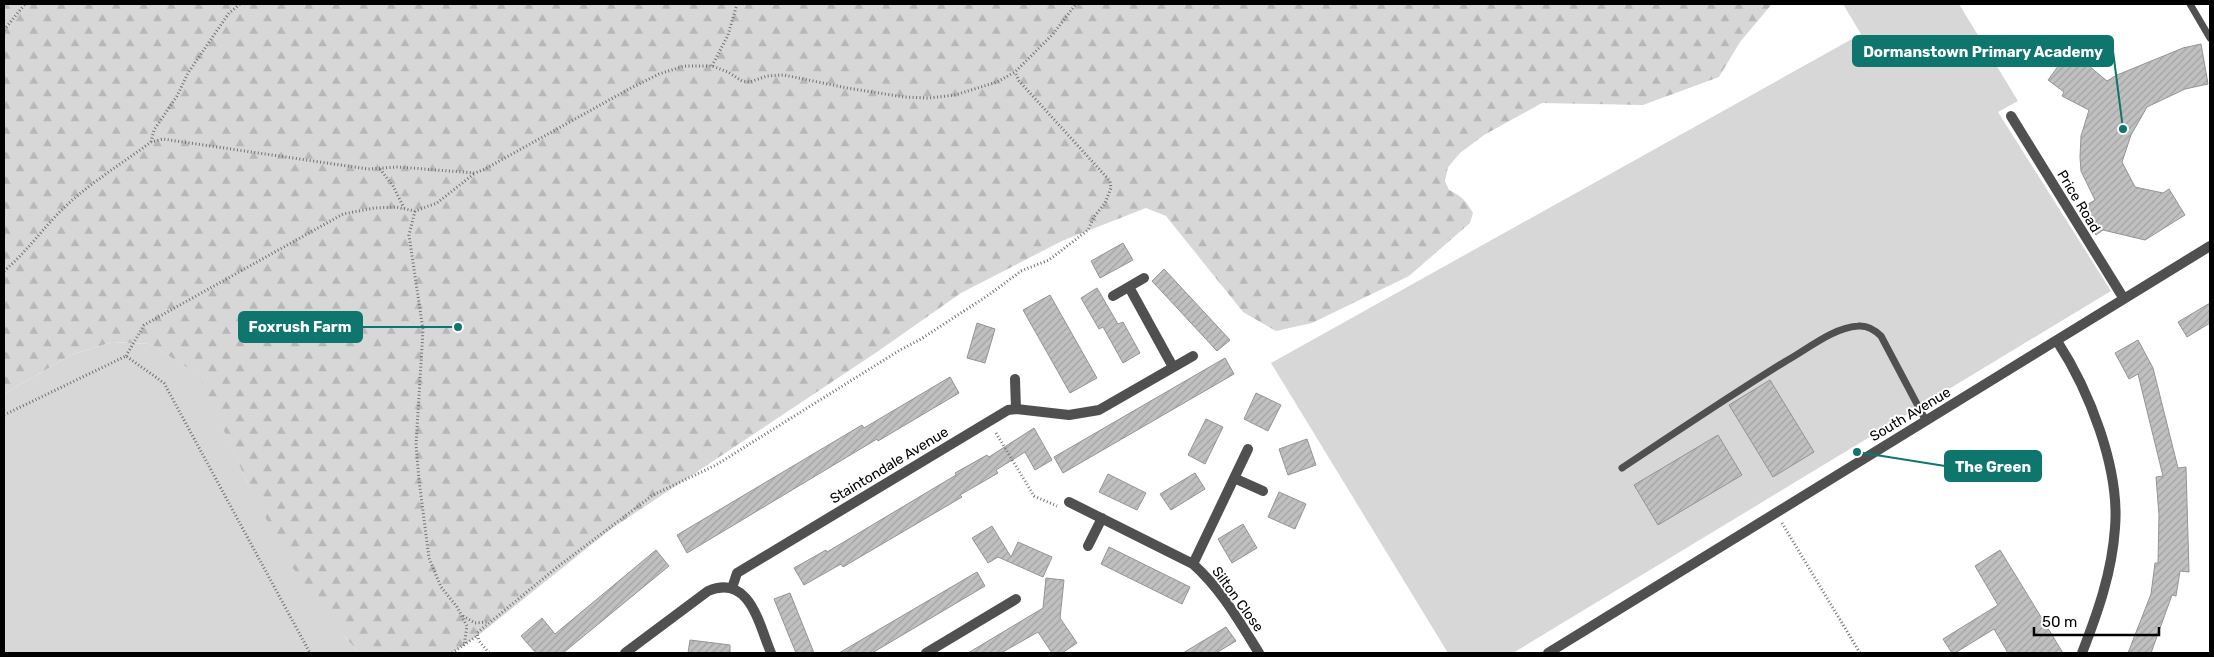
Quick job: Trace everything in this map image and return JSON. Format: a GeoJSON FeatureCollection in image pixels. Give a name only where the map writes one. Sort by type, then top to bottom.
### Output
{"type":"FeatureCollection","features":[{"type":"Feature","properties":{"kind":"street","name":"Price Road"},"geometry":{"type":"LineString","coordinates":[[2011,116],[2124,300]]}},
{"type":"Feature","properties":{"kind":"street","name":"South Avenue"},"geometry":{"type":"LineString","coordinates":[[1551,652],[2210,246]]}},
{"type":"Feature","properties":{"kind":"street"},"geometry":{"type":"LineString","coordinates":[[1113,296],[1144,278]]}},
{"type":"Feature","properties":{"kind":"street"},"geometry":{"type":"LineString","coordinates":[[1129,287],[1173,367]]}},
{"type":"Feature","properties":{"kind":"street"},"geometry":{"type":"LineString","coordinates":[[2056,341],[2080,381],[2093,411],[2105,447],[2113,488],[2116,527],[2109,573],[2101,605],[2082,653]]}},
{"type":"Feature","properties":{"kind":"street"},"geometry":{"type":"LineString","coordinates":[[1015,380],[1016,408],[1069,415],[1098,410],[1193,356]]}},
{"type":"Feature","properties":{"kind":"street","name":"Staintondale Avenue"},"geometry":{"type":"LineString","coordinates":[[732,588],[737,573],[1008,410],[1016,408]]}},
{"type":"Feature","properties":{"kind":"street","name":"Silton Close"},"geometry":{"type":"LineString","coordinates":[[1193,564],[1248,449]]}},
{"type":"Feature","properties":{"kind":"street"},"geometry":{"type":"LineString","coordinates":[[1234,478],[1263,491]]}},
{"type":"Feature","properties":{"kind":"street","name":"Silton Close"},"geometry":{"type":"LineString","coordinates":[[1068,502],[1193,564],[1205,574],[1224,598],[1259,653]]}},
{"type":"Feature","properties":{"kind":"street"},"geometry":{"type":"LineString","coordinates":[[1088,546],[1102,518]]}},
{"type":"Feature","properties":{"kind":"street"},"geometry":{"type":"LineString","coordinates":[[626,653],[708,591],[716,588],[732,588],[739,591],[749,601],[771,653]]}},
{"type":"Feature","properties":{"kind":"street"},"geometry":{"type":"LineString","coordinates":[[926,653],[1016,599]]}},
{"type":"Feature","properties":{"kind":"lane"},"geometry":{"type":"LineString","coordinates":[[2190,4],[2210,38]]}},
{"type":"Feature","properties":{"kind":"lane"},"geometry":{"type":"LineString","coordinates":[[1622,468],[1736,392],[1827,337],[1846,328],[1858,326],[1867,326],[1881,336],[1926,421]]}},
{"type":"Feature","properties":{"kind":"path"},"geometry":{"type":"LineString","coordinates":[[4,30],[25,4]]}},
{"type":"Feature","properties":{"kind":"path"},"geometry":{"type":"LineString","coordinates":[[151,142],[154,130],[177,96],[188,73],[229,13],[240,4]]}},
{"type":"Feature","properties":{"kind":"path"},"geometry":{"type":"LineString","coordinates":[[712,66],[728,36],[737,4]]}},
{"type":"Feature","properties":{"kind":"path"},"geometry":{"type":"LineString","coordinates":[[4,415],[126,356],[144,326],[343,214],[374,208],[415,210],[438,203],[475,173],[595,107],[660,74],[684,66],[712,66],[728,72],[742,81],[750,82],[767,76],[784,74],[847,88],[929,98],[955,95],[981,87],[1015,72],[1053,34],[1076,4]]}},
{"type":"Feature","properties":{"kind":"path"},"geometry":{"type":"LineString","coordinates":[[452,653],[477,636],[477,632],[490,621],[593,539],[653,495],[716,465],[900,350],[921,339],[990,294],[1020,271],[1049,260],[1088,230],[1094,217],[1105,203],[1111,188],[1110,181],[1019,81],[1015,72]]}},
{"type":"Feature","properties":{"kind":"path"},"geometry":{"type":"LineString","coordinates":[[4,271],[26,250],[44,227],[87,187],[151,142],[164,139],[368,169],[398,167],[475,173]]}},
{"type":"Feature","properties":{"kind":"path"},"geometry":{"type":"LineString","coordinates":[[380,168],[393,186],[404,209]]}},
{"type":"Feature","properties":{"kind":"path"},"geometry":{"type":"LineString","coordinates":[[415,210],[409,235],[423,330],[416,445],[419,480],[429,558],[441,587],[461,614],[467,630],[464,646]]}},
{"type":"Feature","properties":{"kind":"path"},"geometry":{"type":"LineString","coordinates":[[126,356],[164,384],[310,653]]}},
{"type":"Feature","properties":{"kind":"path"},"geometry":{"type":"LineString","coordinates":[[989,422],[1034,496],[1065,510],[1068,502]]}},
{"type":"Feature","properties":{"kind":"path"},"geometry":{"type":"LineString","coordinates":[[1776,513],[1860,653]]}},
{"type":"Feature","properties":{"kind":"path"},"geometry":{"type":"LineString","coordinates":[[461,614],[475,623],[483,624],[490,621]]}},
{"type":"Feature","properties":{"kind":"path"},"geometry":{"type":"LineString","coordinates":[[477,636],[489,653]]}},
{"type":"Feature","properties":{"kind":"green space"},"geometry":{"type":"Polygon","coordinates":[[[4,4],[1772,4],[1740,42],[1719,77],[1643,105],[1542,103],[1484,135],[1460,153],[1448,167],[1445,181],[1449,190],[1463,199],[1473,213],[1470,223],[1409,276],[1312,323],[1276,331],[1243,312],[1166,216],[1146,208],[1064,240],[961,293],[877,352],[611,529],[480,634],[452,653],[360,653],[343,635],[289,563],[247,482],[199,375],[150,344],[112,342],[71,355],[4,394],[4,4]]]}},
{"type":"Feature","properties":{"kind":"green space"},"geometry":{"type":"Polygon","coordinates":[[[1843,4],[1959,4],[2018,101],[1998,112],[2111,291],[1513,653],[1448,653],[1271,363],[1861,34],[1843,4]]]}},
{"type":"Feature","properties":{"kind":"green space"},"geometry":{"type":"Polygon","coordinates":[[[112,342],[150,344],[200,375],[247,482],[343,635],[360,653],[4,653],[4,394],[71,355],[112,342]]]}},
{"type":"Feature","properties":{"kind":"building"},"geometry":{"type":"Polygon","coordinates":[[[2201,44],[2208,84],[2185,89],[2147,107],[2131,135],[2122,162],[2135,187],[2163,193],[2169,189],[2185,215],[2145,240],[2103,230],[2096,235],[2080,209],[2095,200],[2081,171],[2080,157],[2081,136],[2089,110],[2062,96],[2064,92],[2048,80],[2070,50],[2107,81],[2117,75],[2183,48],[2201,44]]]}},
{"type":"Feature","properties":{"kind":"building"},"geometry":{"type":"Polygon","coordinates":[[[1123,243],[1133,260],[1100,278],[1091,261],[1123,243]]]}},
{"type":"Feature","properties":{"kind":"building"},"geometry":{"type":"Polygon","coordinates":[[[1164,269],[1230,340],[1217,351],[1152,281],[1164,269]]]}},
{"type":"Feature","properties":{"kind":"building"},"geometry":{"type":"Polygon","coordinates":[[[1097,288],[1118,324],[1123,322],[1140,353],[1123,363],[1103,327],[1099,329],[1081,298],[1097,288]]]}},
{"type":"Feature","properties":{"kind":"building"},"geometry":{"type":"Polygon","coordinates":[[[1050,295],[1097,378],[1070,393],[1023,310],[1050,295]]]}},
{"type":"Feature","properties":{"kind":"building"},"geometry":{"type":"Polygon","coordinates":[[[2210,303],[2210,323],[2187,337],[2178,322],[2210,303]]]}},
{"type":"Feature","properties":{"kind":"building"},"geometry":{"type":"Polygon","coordinates":[[[977,323],[995,329],[985,363],[967,358],[977,323]]]}},
{"type":"Feature","properties":{"kind":"building"},"geometry":{"type":"Polygon","coordinates":[[[2138,340],[2153,368],[2178,468],[2186,467],[2189,572],[2180,571],[2176,596],[2172,595],[2151,653],[2128,653],[2151,594],[2155,563],[2158,563],[2159,515],[2156,477],[2163,476],[2138,374],[2129,379],[2115,353],[2138,340]]]}},
{"type":"Feature","properties":{"kind":"building"},"geometry":{"type":"Polygon","coordinates":[[[1225,358],[1234,374],[1063,473],[1054,457],[1225,358]]]}},
{"type":"Feature","properties":{"kind":"building"},"geometry":{"type":"Polygon","coordinates":[[[950,377],[959,393],[878,441],[877,439],[687,553],[677,535],[862,425],[864,428],[950,377]]]}},
{"type":"Feature","properties":{"kind":"building"},"geometry":{"type":"Polygon","coordinates":[[[1770,380],[1814,452],[1773,477],[1729,405],[1770,380]]]}},
{"type":"Feature","properties":{"kind":"building"},"geometry":{"type":"Polygon","coordinates":[[[1256,393],[1281,405],[1268,431],[1244,419],[1256,393]]]}},
{"type":"Feature","properties":{"kind":"building"},"geometry":{"type":"Polygon","coordinates":[[[1206,419],[1223,427],[1205,464],[1188,455],[1206,419]]]}},
{"type":"Feature","properties":{"kind":"building"},"geometry":{"type":"Polygon","coordinates":[[[1034,428],[1052,460],[1035,470],[1025,452],[996,470],[998,473],[960,495],[962,497],[843,567],[841,564],[804,585],[794,568],[826,550],[827,552],[956,475],[955,473],[987,455],[989,457],[1034,428]]]}},
{"type":"Feature","properties":{"kind":"building"},"geometry":{"type":"Polygon","coordinates":[[[1718,435],[1742,475],[1658,525],[1634,485],[1718,435]]]}},
{"type":"Feature","properties":{"kind":"building"},"geometry":{"type":"Polygon","coordinates":[[[1307,439],[1316,465],[1288,475],[1279,449],[1307,439]]]}},
{"type":"Feature","properties":{"kind":"building"},"geometry":{"type":"Polygon","coordinates":[[[1195,473],[1205,489],[1171,510],[1160,494],[1195,473]]]}},
{"type":"Feature","properties":{"kind":"building"},"geometry":{"type":"Polygon","coordinates":[[[1108,474],[1146,493],[1137,510],[1099,492],[1108,474]]]}},
{"type":"Feature","properties":{"kind":"building"},"geometry":{"type":"Polygon","coordinates":[[[1279,492],[1306,504],[1295,529],[1268,517],[1279,492]]]}},
{"type":"Feature","properties":{"kind":"building"},"geometry":{"type":"Polygon","coordinates":[[[1243,524],[1257,548],[1232,563],[1218,539],[1243,524]]]}},
{"type":"Feature","properties":{"kind":"building"},"geometry":{"type":"Polygon","coordinates":[[[992,526],[1011,557],[1018,542],[1052,557],[1043,577],[998,557],[988,563],[972,538],[992,526]]]}},
{"type":"Feature","properties":{"kind":"building"},"geometry":{"type":"Polygon","coordinates":[[[1109,547],[1190,587],[1182,604],[1101,564],[1109,547]]]}},
{"type":"Feature","properties":{"kind":"building"},"geometry":{"type":"Polygon","coordinates":[[[656,550],[669,566],[563,653],[536,653],[521,636],[542,618],[555,634],[656,550]]]}},
{"type":"Feature","properties":{"kind":"building"},"geometry":{"type":"Polygon","coordinates":[[[2000,550],[2063,653],[2008,653],[1994,629],[1955,653],[1952,653],[1943,639],[1998,605],[1975,566],[2000,550]]]}},
{"type":"Feature","properties":{"kind":"building"},"geometry":{"type":"Polygon","coordinates":[[[977,572],[985,586],[872,653],[839,653],[977,572]]]}},
{"type":"Feature","properties":{"kind":"building"},"geometry":{"type":"Polygon","coordinates":[[[1046,578],[1064,580],[1060,618],[1077,643],[1062,653],[1052,653],[1038,632],[1001,653],[968,653],[1043,608],[1046,578]]]}},
{"type":"Feature","properties":{"kind":"building"},"geometry":{"type":"Polygon","coordinates":[[[790,593],[814,653],[796,653],[774,599],[790,593]]]}},
{"type":"Feature","properties":{"kind":"building"},"geometry":{"type":"Polygon","coordinates":[[[1226,627],[1236,641],[1216,653],[1183,653],[1226,627]]]}},
{"type":"Feature","properties":{"kind":"building"},"geometry":{"type":"Polygon","coordinates":[[[690,640],[730,645],[730,653],[688,653],[690,640]]]}},
{"type":"Feature","properties":{"kind":"place","name":"Dormanstown Primary Academy"},"geometry":{"type":"Point","coordinates":[2123,129]}},
{"type":"Feature","properties":{"kind":"place","name":"Foxrush Farm"},"geometry":{"type":"Point","coordinates":[458,327]}},
{"type":"Feature","properties":{"kind":"place","name":"The Green"},"geometry":{"type":"Point","coordinates":[1857,452]}}]}
